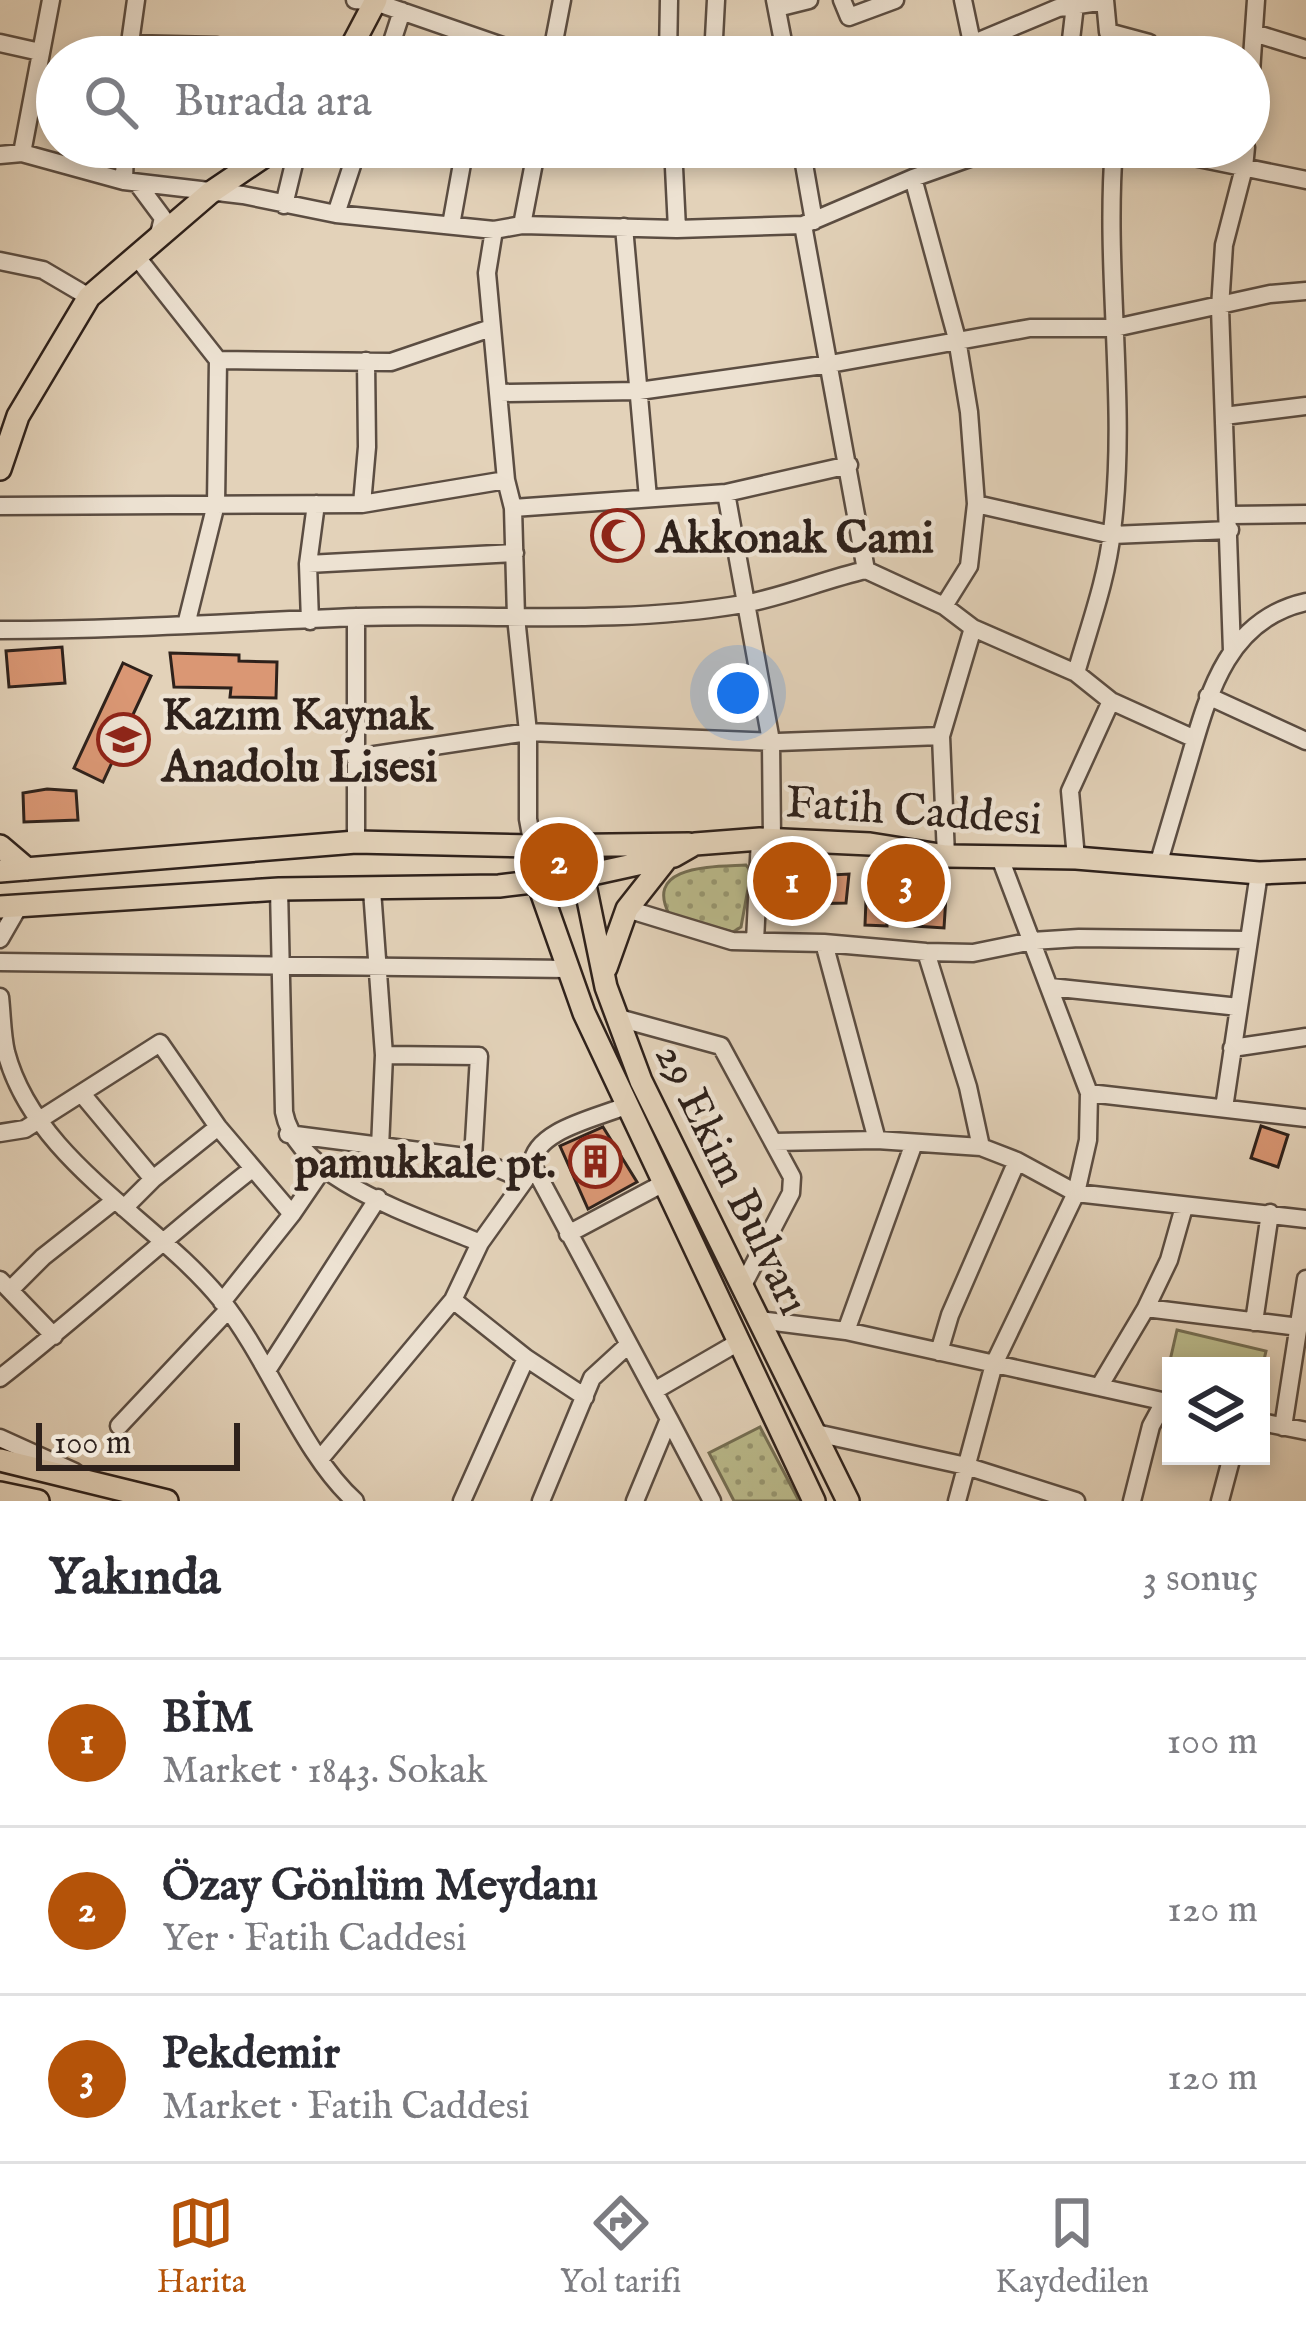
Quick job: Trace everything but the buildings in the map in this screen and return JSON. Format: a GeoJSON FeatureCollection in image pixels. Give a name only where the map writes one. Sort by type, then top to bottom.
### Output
{"type":"FeatureCollection","features":[{"type":"Feature","properties":{"kind":"main road"},"geometry":{"type":"LineString","coordinates":[[355,36],[369,1]]}},
{"type":"Feature","properties":{"kind":"main road"},"geometry":{"type":"LineString","coordinates":[[0,469],[18,416],[89,297],[210,193],[247,168]]}},
{"type":"Feature","properties":{"kind":"main road","name":"Fatih Caddesi"},"geometry":{"type":"LineString","coordinates":[[10,906],[279,889],[499,886],[583,876],[668,857],[695,844],[766,839],[870,844],[946,856],[1076,858],[1259,873],[1306,871]]}},
{"type":"Feature","properties":{"kind":"main road"},"geometry":{"type":"LineString","coordinates":[[0,873],[356,842],[532,847],[695,844]]}},
{"type":"Feature","properties":{"kind":"main road"},"geometry":{"type":"LineString","coordinates":[[0,846],[27,869]]}},
{"type":"Feature","properties":{"kind":"main road","name":"29 Ekim Bulvarı"},"geometry":{"type":"LineString","coordinates":[[577,846],[615,1017],[641,1081],[848,1501]]}},
{"type":"Feature","properties":{"kind":"main road","name":"29 Ekim Bulvarı"},"geometry":{"type":"LineString","coordinates":[[532,847],[537,880],[568,969],[625,1106],[814,1501]]}},
{"type":"Feature","properties":{"kind":"main road"},"geometry":{"type":"LineString","coordinates":[[604,975],[627,909],[668,857]]}},
{"type":"Feature","properties":{"kind":"main road"},"geometry":{"type":"LineString","coordinates":[[0,873],[20,890],[55,904]]}},
{"type":"Feature","properties":{"kind":"main road"},"geometry":{"type":"LineString","coordinates":[[0,1460],[167,1501]]}},
{"type":"Feature","properties":{"kind":"main road"},"geometry":{"type":"LineString","coordinates":[[0,1496],[38,1501]]}},
{"type":"Feature","properties":{"kind":"street"},"geometry":{"type":"LineString","coordinates":[[43,36],[51,0]]}},
{"type":"Feature","properties":{"kind":"street"},"geometry":{"type":"LineString","coordinates":[[130,36],[136,0]]}},
{"type":"Feature","properties":{"kind":"street"},"geometry":{"type":"LineString","coordinates":[[555,36],[562,0]]}},
{"type":"Feature","properties":{"kind":"street"},"geometry":{"type":"LineString","coordinates":[[713,36],[716,0]]}},
{"type":"Feature","properties":{"kind":"street"},"geometry":{"type":"LineString","coordinates":[[782,36],[776,4],[809,0]]}},
{"type":"Feature","properties":{"kind":"street"},"geometry":{"type":"LineString","coordinates":[[842,0],[849,17],[895,0]]}},
{"type":"Feature","properties":{"kind":"street"},"geometry":{"type":"LineString","coordinates":[[963,0],[971,36]]}},
{"type":"Feature","properties":{"kind":"street"},"geometry":{"type":"LineString","coordinates":[[1254,36],[1256,0]]}},
{"type":"Feature","properties":{"kind":"street"},"geometry":{"type":"LineString","coordinates":[[369,1],[456,36]]}},
{"type":"Feature","properties":{"kind":"street"},"geometry":{"type":"LineString","coordinates":[[664,1],[666,36]]}},
{"type":"Feature","properties":{"kind":"street"},"geometry":{"type":"LineString","coordinates":[[1003,36],[1058,8],[1105,1],[1108,32],[1123,36]]}},
{"type":"Feature","properties":{"kind":"street"},"geometry":{"type":"LineString","coordinates":[[1071,36],[1075,5]]}},
{"type":"Feature","properties":{"kind":"street"},"geometry":{"type":"LineString","coordinates":[[394,36],[402,11]]}},
{"type":"Feature","properties":{"kind":"street"},"geometry":{"type":"LineString","coordinates":[[1254,33],[1264,36]]}},
{"type":"Feature","properties":{"kind":"street"},"geometry":{"type":"LineString","coordinates":[[1270,38],[1306,49]]}},
{"type":"Feature","properties":{"kind":"street"},"geometry":{"type":"LineString","coordinates":[[0,43],[36,51]]}},
{"type":"Feature","properties":{"kind":"street"},"geometry":{"type":"LineString","coordinates":[[22,153],[36,74]]}},
{"type":"Feature","properties":{"kind":"street"},"geometry":{"type":"LineString","coordinates":[[0,155],[36,157]]}},
{"type":"Feature","properties":{"kind":"street"},"geometry":{"type":"LineString","coordinates":[[78,168],[130,182],[243,195],[336,214],[494,230],[522,225],[677,229],[808,223],[942,168]]}},
{"type":"Feature","properties":{"kind":"street"},"geometry":{"type":"LineString","coordinates":[[128,168],[130,182],[163,218],[158,238]]}},
{"type":"Feature","properties":{"kind":"street"},"geometry":{"type":"LineString","coordinates":[[284,205],[293,168]]}},
{"type":"Feature","properties":{"kind":"street"},"geometry":{"type":"LineString","coordinates":[[336,214],[351,168]]}},
{"type":"Feature","properties":{"kind":"street"},"geometry":{"type":"LineString","coordinates":[[451,225],[461,168]]}},
{"type":"Feature","properties":{"kind":"street"},"geometry":{"type":"LineString","coordinates":[[522,225],[533,168]]}},
{"type":"Feature","properties":{"kind":"street"},"geometry":{"type":"LineString","coordinates":[[674,168],[677,229]]}},
{"type":"Feature","properties":{"kind":"street"},"geometry":{"type":"LineString","coordinates":[[803,168],[830,364],[866,570]]}},
{"type":"Feature","properties":{"kind":"street"},"geometry":{"type":"LineString","coordinates":[[1076,674],[1112,535],[1115,328],[1109,208],[1115,168]]}},
{"type":"Feature","properties":{"kind":"street"},"geometry":{"type":"LineString","coordinates":[[1232,651],[1220,308],[1224,245],[1244,168],[1306,179]]}},
{"type":"Feature","properties":{"kind":"street"},"geometry":{"type":"LineString","coordinates":[[913,178],[957,338],[976,504],[969,566],[944,606]]}},
{"type":"Feature","properties":{"kind":"street"},"geometry":{"type":"LineString","coordinates":[[624,227],[648,498]]}},
{"type":"Feature","properties":{"kind":"street"},"geometry":{"type":"LineString","coordinates":[[494,230],[487,273],[506,480],[513,508],[532,847]]}},
{"type":"Feature","properties":{"kind":"street"},"geometry":{"type":"LineString","coordinates":[[136,256],[218,360],[216,504],[186,626]]}},
{"type":"Feature","properties":{"kind":"street"},"geometry":{"type":"LineString","coordinates":[[0,260],[43,270],[89,297]]}},
{"type":"Feature","properties":{"kind":"street"},"geometry":{"type":"LineString","coordinates":[[500,393],[639,391],[830,364],[1030,328],[1115,328],[1270,294],[1306,291]]}},
{"type":"Feature","properties":{"kind":"street"},"geometry":{"type":"LineString","coordinates":[[218,360],[391,362],[491,328]]}},
{"type":"Feature","properties":{"kind":"street"},"geometry":{"type":"LineString","coordinates":[[362,504],[366,361]]}},
{"type":"Feature","properties":{"kind":"street"},"geometry":{"type":"LineString","coordinates":[[1224,416],[1306,406]]}},
{"type":"Feature","properties":{"kind":"street"},"geometry":{"type":"LineString","coordinates":[[513,508],[726,493],[849,465]]}},
{"type":"Feature","properties":{"kind":"street"},"geometry":{"type":"LineString","coordinates":[[0,506],[362,504],[506,480]]}},
{"type":"Feature","properties":{"kind":"street"},"geometry":{"type":"LineString","coordinates":[[726,493],[772,742],[754,940]]}},
{"type":"Feature","properties":{"kind":"street"},"geometry":{"type":"LineString","coordinates":[[310,622],[308,564],[316,504]]}},
{"type":"Feature","properties":{"kind":"street"},"geometry":{"type":"LineString","coordinates":[[976,504],[1112,535],[1306,514]]}},
{"type":"Feature","properties":{"kind":"street"},"geometry":{"type":"LineString","coordinates":[[308,564],[515,553]]}},
{"type":"Feature","properties":{"kind":"street"},"geometry":{"type":"LineString","coordinates":[[0,630],[356,617],[665,613],[747,604],[866,570],[944,606],[974,628],[1076,674],[1111,701],[1195,739]]}},
{"type":"Feature","properties":{"kind":"street"},"geometry":{"type":"LineString","coordinates":[[1158,866],[1208,695],[1232,651],[1249,630],[1305,598]]}},
{"type":"Feature","properties":{"kind":"street"},"geometry":{"type":"LineString","coordinates":[[356,617],[356,842]]}},
{"type":"Feature","properties":{"kind":"street"},"geometry":{"type":"LineString","coordinates":[[946,856],[941,736],[974,628]]}},
{"type":"Feature","properties":{"kind":"street"},"geometry":{"type":"LineString","coordinates":[[1208,695],[1306,741]]}},
{"type":"Feature","properties":{"kind":"street"},"geometry":{"type":"LineString","coordinates":[[1076,858],[1070,791],[1111,701]]}},
{"type":"Feature","properties":{"kind":"street"},"geometry":{"type":"LineString","coordinates":[[355,758],[528,732],[772,742],[941,736]]}},
{"type":"Feature","properties":{"kind":"street"},"geometry":{"type":"LineString","coordinates":[[957,1501],[994,1364],[1076,1193],[1088,1140],[1089,1093],[1000,858]]}},
{"type":"Feature","properties":{"kind":"street"},"geometry":{"type":"LineString","coordinates":[[1224,1108],[1259,873]]}},
{"type":"Feature","properties":{"kind":"street"},"geometry":{"type":"LineString","coordinates":[[279,889],[288,1134],[322,1170],[480,1243]]}},
{"type":"Feature","properties":{"kind":"street"},"geometry":{"type":"LineString","coordinates":[[371,890],[384,1054],[380,1148]]}},
{"type":"Feature","properties":{"kind":"street"},"geometry":{"type":"LineString","coordinates":[[0,939],[10,906]]}},
{"type":"Feature","properties":{"kind":"street"},"geometry":{"type":"LineString","coordinates":[[627,909],[732,941],[926,952],[974,953],[1032,941],[1079,938],[1248,940]]}},
{"type":"Feature","properties":{"kind":"street"},"geometry":{"type":"LineString","coordinates":[[824,943],[877,1140]]}},
{"type":"Feature","properties":{"kind":"street"},"geometry":{"type":"LineString","coordinates":[[926,952],[981,1147]]}},
{"type":"Feature","properties":{"kind":"street"},"geometry":{"type":"LineString","coordinates":[[0,962],[568,969]]}},
{"type":"Feature","properties":{"kind":"street"},"geometry":{"type":"LineString","coordinates":[[1051,987],[1240,1007]]}},
{"type":"Feature","properties":{"kind":"street"},"geometry":{"type":"LineString","coordinates":[[0,997],[6,1052],[40,1120],[225,1306],[320,1459],[355,1501]]}},
{"type":"Feature","properties":{"kind":"street"},"geometry":{"type":"LineString","coordinates":[[615,1017],[721,1046],[792,1178],[791,1192],[742,1288]]}},
{"type":"Feature","properties":{"kind":"street"},"geometry":{"type":"LineString","coordinates":[[1232,1048],[1305,1036]]}},
{"type":"Feature","properties":{"kind":"street"},"geometry":{"type":"LineString","coordinates":[[0,1133],[25,1129],[160,1043],[218,1127],[292,1214]]}},
{"type":"Feature","properties":{"kind":"street"},"geometry":{"type":"LineString","coordinates":[[384,1054],[478,1056],[473,1158]]}},
{"type":"Feature","properties":{"kind":"street"},"geometry":{"type":"LineString","coordinates":[[1089,1093],[1306,1118]]}},
{"type":"Feature","properties":{"kind":"street"},"geometry":{"type":"LineString","coordinates":[[82,1094],[153,1179]]}},
{"type":"Feature","properties":{"kind":"street"},"geometry":{"type":"LineString","coordinates":[[320,1459],[453,1300],[480,1243],[530,1178],[538,1144],[625,1106]]}},
{"type":"Feature","properties":{"kind":"street"},"geometry":{"type":"LineString","coordinates":[[54,1336],[5,1285],[218,1127]]}},
{"type":"Feature","properties":{"kind":"street"},"geometry":{"type":"LineString","coordinates":[[288,1134],[473,1158],[530,1178],[568,1234],[712,1501]]}},
{"type":"Feature","properties":{"kind":"street"},"geometry":{"type":"LineString","coordinates":[[774,1142],[877,1140],[981,1147],[1076,1193],[1306,1219]]}},
{"type":"Feature","properties":{"kind":"street"},"geometry":{"type":"LineString","coordinates":[[845,1331],[914,1143]]}},
{"type":"Feature","properties":{"kind":"street"},"geometry":{"type":"LineString","coordinates":[[939,1352],[950,1315],[1018,1161]]}},
{"type":"Feature","properties":{"kind":"street"},"geometry":{"type":"LineString","coordinates":[[0,1378],[159,1241],[252,1169]]}},
{"type":"Feature","properties":{"kind":"street"},"geometry":{"type":"LineString","coordinates":[[119,1426],[225,1306],[322,1170]]}},
{"type":"Feature","properties":{"kind":"street"},"geometry":{"type":"LineString","coordinates":[[568,1234],[662,1184]]}},
{"type":"Feature","properties":{"kind":"street"},"geometry":{"type":"LineString","coordinates":[[268,1369],[379,1198]]}},
{"type":"Feature","properties":{"kind":"street"},"geometry":{"type":"LineString","coordinates":[[1099,1388],[1169,1260],[1184,1207]]}},
{"type":"Feature","properties":{"kind":"street"},"geometry":{"type":"LineString","coordinates":[[1254,1322],[1270,1213]]}},
{"type":"Feature","properties":{"kind":"street"},"geometry":{"type":"LineString","coordinates":[[1283,1427],[1306,1279]]}},
{"type":"Feature","properties":{"kind":"street"},"geometry":{"type":"LineString","coordinates":[[453,1300],[585,1397]]}},
{"type":"Feature","properties":{"kind":"street"},"geometry":{"type":"LineString","coordinates":[[1146,1308],[1299,1327]]}},
{"type":"Feature","properties":{"kind":"street"},"geometry":{"type":"LineString","coordinates":[[759,1320],[845,1331],[1162,1401]]}},
{"type":"Feature","properties":{"kind":"street"},"geometry":{"type":"LineString","coordinates":[[654,1391],[737,1343]]}},
{"type":"Feature","properties":{"kind":"street"},"geometry":{"type":"LineString","coordinates":[[541,1501],[592,1378],[628,1345]]}},
{"type":"Feature","properties":{"kind":"street"},"geometry":{"type":"LineString","coordinates":[[462,1501],[526,1358]]}},
{"type":"Feature","properties":{"kind":"street"},"geometry":{"type":"LineString","coordinates":[[1132,1501],[1151,1426],[1162,1410]]}},
{"type":"Feature","properties":{"kind":"street"},"geometry":{"type":"LineString","coordinates":[[635,1501],[669,1419]]}},
{"type":"Feature","properties":{"kind":"street"},"geometry":{"type":"LineString","coordinates":[[1270,1424],[1306,1431]]}},
{"type":"Feature","properties":{"kind":"street"},"geometry":{"type":"LineString","coordinates":[[816,1433],[966,1466],[1076,1501]]}},
{"type":"Feature","properties":{"kind":"street"},"geometry":{"type":"LineString","coordinates":[[0,1438],[104,1484]]}},
{"type":"Feature","properties":{"kind":"street"},"geometry":{"type":"LineString","coordinates":[[1220,1501],[1230,1465]]}},
{"type":"Feature","properties":{"kind":"street"},"geometry":{"type":"LineString","coordinates":[[693,1501],[701,1482]]}},
{"type":"Feature","properties":{"kind":"street"},"geometry":{"type":"LineString","coordinates":[[0,1496],[15,1501]]}},
{"type":"Feature","properties":{"kind":"green space"},"geometry":{"type":"Polygon","coordinates":[[[746,865],[751,872],[741,927],[733,932],[670,916],[664,899],[673,878],[701,868],[746,865]]]}},
{"type":"Feature","properties":{"kind":"green space"},"geometry":{"type":"Polygon","coordinates":[[[1177,1330],[1266,1351],[1265,1357],[1171,1357],[1177,1330]]]}},
{"type":"Feature","properties":{"kind":"green space"},"geometry":{"type":"Polygon","coordinates":[[[760,1427],[799,1501],[734,1501],[709,1453],[760,1427]]]}},
{"type":"Feature","properties":{"kind":"place","name":"Akkonak Cami"},"geometry":{"type":"Point","coordinates":[617,536]}},
{"type":"Feature","properties":{"kind":"place","name":"Kazım Kaynak Anadolu Lisesi"},"geometry":{"type":"Point","coordinates":[123,739]}},
{"type":"Feature","properties":{"kind":"place","name":"Özay Gönlüm Meydanı"},"geometry":{"type":"Point","coordinates":[559,862]}},
{"type":"Feature","properties":{"kind":"place","name":"BİM"},"geometry":{"type":"Point","coordinates":[792,881]}},
{"type":"Feature","properties":{"kind":"place","name":"Pekdemir"},"geometry":{"type":"Point","coordinates":[906,883]}},
{"type":"Feature","properties":{"kind":"place","name":"pamukkale pt."},"geometry":{"type":"Point","coordinates":[595,1161]}}]}
